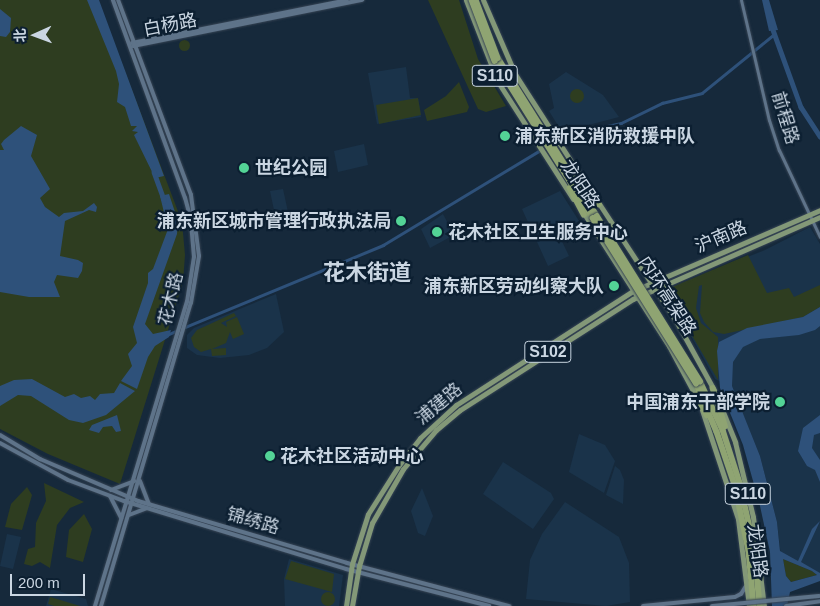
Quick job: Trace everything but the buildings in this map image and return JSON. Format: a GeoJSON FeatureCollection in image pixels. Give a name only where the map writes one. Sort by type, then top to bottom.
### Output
{"type":"FeatureCollection","features":[{"type":"Feature","properties":{"kind":"highway","name":"内环高架路"},"geometry":{"type":"LineString","coordinates":[[472,0],[496,59],[539,134],[546,140]]}},
{"type":"Feature","properties":{"kind":"highway","name":"内环高架路"},"geometry":{"type":"LineString","coordinates":[[476,0],[496,59],[698,382],[733,460],[749,518],[760,606]]}},
{"type":"Feature","properties":{"kind":"highway"},"geometry":{"type":"LineString","coordinates":[[552,150],[599,204]]}},
{"type":"Feature","properties":{"kind":"highway"},"geometry":{"type":"LineString","coordinates":[[552,150],[584,214]]}},
{"type":"Feature","properties":{"kind":"highway","name":"内环高架路"},"geometry":{"type":"LineString","coordinates":[[698,382],[722,443],[740,504],[754,606]]}},
{"type":"Feature","properties":{"kind":"highway"},"geometry":{"type":"LineString","coordinates":[[713,388],[733,460]]}},
{"type":"Feature","properties":{"kind":"highway"},"geometry":{"type":"LineString","coordinates":[[696,396],[716,434],[740,504]]}},
{"type":"Feature","properties":{"kind":"main road","name":"花木路"},"geometry":{"type":"LineString","coordinates":[[94,606],[129,500],[197,273],[196,219],[191,195],[113,0]]}},
{"type":"Feature","properties":{"kind":"main road","name":"花木路"},"geometry":{"type":"LineString","coordinates":[[118,0],[132,45]]}},
{"type":"Feature","properties":{"kind":"main road","name":"白杨路"},"geometry":{"type":"LineString","coordinates":[[132,45],[347,0]]}},
{"type":"Feature","properties":{"kind":"main road","name":"白杨路"},"geometry":{"type":"LineString","coordinates":[[132,45],[362,0]]}},
{"type":"Feature","properties":{"kind":"main road","name":"龙阳路"},"geometry":{"type":"LineString","coordinates":[[466,0],[489,65],[546,140]]}},
{"type":"Feature","properties":{"kind":"main road","name":"龙阳路"},"geometry":{"type":"LineString","coordinates":[[483,0],[511,66],[552,150]]}},
{"type":"Feature","properties":{"kind":"main road","name":"龙阳路"},"geometry":{"type":"LineString","coordinates":[[599,204],[655,288],[713,388],[735,442],[750,502],[764,606]]}},
{"type":"Feature","properties":{"kind":"main road","name":"沪南路"},"geometry":{"type":"LineString","coordinates":[[633,291],[650,282],[820,210]]}},
{"type":"Feature","properties":{"kind":"main road","name":"龙阳路"},"geometry":{"type":"LineString","coordinates":[[584,214],[638,297],[696,396],[725,474],[738,520],[745,559],[749,606]]}},
{"type":"Feature","properties":{"kind":"main road","name":"沪南路"},"geometry":{"type":"LineString","coordinates":[[638,297],[820,217]]}},
{"type":"Feature","properties":{"kind":"main road","name":"浦建路"},"geometry":{"type":"LineString","coordinates":[[346,606],[352,564],[368,514],[399,465],[432,426],[456,405],[533,352],[633,291]]}},
{"type":"Feature","properties":{"kind":"main road","name":"浦建路"},"geometry":{"type":"LineString","coordinates":[[352,606],[359,566],[372,523],[403,469],[436,430],[523,368],[638,297]]}},
{"type":"Feature","properties":{"kind":"main road","name":"花木路"},"geometry":{"type":"LineString","coordinates":[[101,606],[140,481],[182,333],[183,322]]}},
{"type":"Feature","properties":{"kind":"main road","name":"锦绣路"},"geometry":{"type":"LineString","coordinates":[[0,435],[40,459],[111,490],[129,500]]}},
{"type":"Feature","properties":{"kind":"main road","name":"锦绣路"},"geometry":{"type":"LineString","coordinates":[[0,443],[54,473],[110,496],[134,501],[351,571],[490,606]]}},
{"type":"Feature","properties":{"kind":"main road"},"geometry":{"type":"LineString","coordinates":[[111,490],[134,480]]}},
{"type":"Feature","properties":{"kind":"main road"},"geometry":{"type":"LineString","coordinates":[[129,515],[148,506],[140,481]]}},
{"type":"Feature","properties":{"kind":"main road"},"geometry":{"type":"LineString","coordinates":[[110,496],[121,520]]}},
{"type":"Feature","properties":{"kind":"main road","name":"锦绣路"},"geometry":{"type":"LineString","coordinates":[[148,506],[509,606]]}},
{"type":"Feature","properties":{"kind":"main road"},"geometry":{"type":"LineString","coordinates":[[643,606],[739,595],[746,586],[745,559]]}},
{"type":"Feature","properties":{"kind":"main road"},"geometry":{"type":"LineString","coordinates":[[712,606],[820,596]]}},
{"type":"Feature","properties":{"kind":"main road"},"geometry":{"type":"LineString","coordinates":[[786,606],[820,602]]}},
{"type":"Feature","properties":{"kind":"street","name":"前程路"},"geometry":{"type":"LineString","coordinates":[[741,0],[779,150],[820,237]]}},
{"type":"Feature","properties":{"kind":"shaded area"},"geometry":{"type":"Polygon","coordinates":[[[87,0],[99,0],[164,176],[155,178],[134,135],[138,132],[132,131],[137,126],[131,126],[125,107],[117,102],[119,84],[116,71],[87,0]]]}},
{"type":"Feature","properties":{"kind":"shaded area"},"geometry":{"type":"Polygon","coordinates":[[[762,0],[769,0],[778,30],[769,31],[762,0]]]}},
{"type":"Feature","properties":{"kind":"shaded area"},"geometry":{"type":"Polygon","coordinates":[[[0,9],[11,18],[10,32],[6,37],[0,36],[0,9]]]}},
{"type":"Feature","properties":{"kind":"shaded area"},"geometry":{"type":"Polygon","coordinates":[[[406,67],[410,98],[418,98],[421,117],[377,124],[368,73],[406,67]]]}},
{"type":"Feature","properties":{"kind":"shaded area"},"geometry":{"type":"Polygon","coordinates":[[[566,72],[603,95],[619,117],[562,132],[549,111],[554,108],[549,84],[566,72]]]}},
{"type":"Feature","properties":{"kind":"shaded area"},"geometry":{"type":"Polygon","coordinates":[[[21,126],[37,135],[31,156],[50,189],[40,198],[45,207],[59,217],[64,213],[83,211],[94,203],[97,207],[96,212],[89,210],[65,221],[60,256],[83,263],[82,271],[78,278],[57,275],[54,282],[60,297],[29,297],[0,292],[0,150],[4,150],[1,144],[4,140],[21,126]]]}},
{"type":"Feature","properties":{"kind":"shaded area"},"geometry":{"type":"Polygon","coordinates":[[[364,144],[368,165],[338,172],[334,151],[364,144]]]}},
{"type":"Feature","properties":{"kind":"shaded area"},"geometry":{"type":"Polygon","coordinates":[[[283,189],[288,212],[275,215],[270,191],[283,189]]]}},
{"type":"Feature","properties":{"kind":"shaded area"},"geometry":{"type":"Polygon","coordinates":[[[560,191],[579,221],[557,231],[569,256],[548,266],[522,209],[560,191]]]}},
{"type":"Feature","properties":{"kind":"shaded area"},"geometry":{"type":"Polygon","coordinates":[[[169,194],[178,221],[177,234],[145,324],[153,334],[171,330],[169,337],[155,346],[148,357],[137,389],[121,381],[132,366],[128,354],[137,343],[133,327],[148,283],[148,273],[153,269],[168,229],[160,196],[169,194]]]}},
{"type":"Feature","properties":{"kind":"shaded area","name":"花木社区卫生服务中心"},"geometry":{"type":"Polygon","coordinates":[[[443,214],[454,235],[430,248],[421,229],[443,214]]]}},
{"type":"Feature","properties":{"kind":"shaded area","name":"中国浦东干部学院"},"geometry":{"type":"Polygon","coordinates":[[[810,227],[820,244],[820,573],[784,583],[777,522],[760,456],[732,387],[715,379],[667,293],[672,287],[765,250],[810,227]]]}},
{"type":"Feature","properties":{"kind":"shaded area"},"geometry":{"type":"Polygon","coordinates":[[[276,294],[284,332],[267,348],[249,355],[220,358],[197,355],[187,348],[187,335],[194,328],[276,294]]]}},
{"type":"Feature","properties":{"kind":"shaded area"},"geometry":{"type":"Polygon","coordinates":[[[820,307],[820,326],[815,330],[799,335],[760,339],[743,347],[733,362],[732,386],[760,456],[777,522],[780,551],[798,561],[812,529],[820,521],[801,562],[820,573],[820,581],[790,592],[787,606],[772,606],[770,552],[760,506],[743,445],[720,388],[717,351],[719,342],[747,328],[803,317],[820,307]],[[783,559],[786,576],[791,582],[817,575],[783,559]]]}},
{"type":"Feature","properties":{"kind":"shaded area"},"geometry":{"type":"Polygon","coordinates":[[[32,379],[65,397],[74,394],[81,398],[90,396],[95,400],[100,394],[114,393],[120,383],[135,391],[106,415],[83,423],[69,420],[31,396],[18,395],[0,406],[0,386],[14,380],[32,379]]]}},
{"type":"Feature","properties":{"kind":"shaded area"},"geometry":{"type":"Polygon","coordinates":[[[117,415],[121,431],[116,432],[112,426],[103,427],[99,433],[89,430],[92,425],[117,415]]]}},
{"type":"Feature","properties":{"kind":"shaded area"},"geometry":{"type":"Polygon","coordinates":[[[820,415],[820,433],[814,435],[812,448],[820,460],[820,482],[815,470],[807,466],[798,451],[803,428],[820,415]]]}},
{"type":"Feature","properties":{"kind":"shaded area"},"geometry":{"type":"Polygon","coordinates":[[[579,434],[605,445],[615,461],[604,493],[569,472],[579,434]]]}},
{"type":"Feature","properties":{"kind":"shaded area"},"geometry":{"type":"Polygon","coordinates":[[[503,462],[551,493],[554,499],[533,529],[483,494],[503,462]]]}},
{"type":"Feature","properties":{"kind":"shaded area"},"geometry":{"type":"Polygon","coordinates":[[[615,466],[620,470],[624,480],[623,504],[606,495],[615,466]]]}},
{"type":"Feature","properties":{"kind":"shaded area"},"geometry":{"type":"Polygon","coordinates":[[[422,488],[433,516],[425,536],[418,533],[411,511],[422,488]]]}},
{"type":"Feature","properties":{"kind":"shaded area"},"geometry":{"type":"Polygon","coordinates":[[[565,502],[619,537],[629,563],[630,602],[606,606],[526,599],[530,560],[542,534],[565,502]]]}},
{"type":"Feature","properties":{"kind":"shaded area"},"geometry":{"type":"Polygon","coordinates":[[[7,534],[21,537],[13,569],[0,566],[7,534]]]}},
{"type":"Feature","properties":{"kind":"shaded area"},"geometry":{"type":"Polygon","coordinates":[[[289,559],[343,575],[339,606],[285,606],[284,579],[289,559]]]}},
{"type":"Feature","properties":{"kind":"shaded area"},"geometry":{"type":"Polygon","coordinates":[[[51,589],[86,599],[88,606],[46,606],[51,589]]]}},
{"type":"Feature","properties":{"kind":"green space"},"geometry":{"type":"Polygon","coordinates":[[[0,0],[98,0],[182,222],[185,255],[183,282],[120,484],[48,454],[0,429],[0,0]]]}},
{"type":"Feature","properties":{"kind":"green space"},"geometry":{"type":"Polygon","coordinates":[[[428,0],[459,0],[478,59],[506,106],[486,112],[478,109],[428,0]]]}},
{"type":"Feature","properties":{"kind":"green space"},"geometry":{"type":"Polygon","coordinates":[[[184,39],[190,45],[184,51],[178,45],[184,39]]]}},
{"type":"Feature","properties":{"kind":"green space"},"geometry":{"type":"Polygon","coordinates":[[[459,82],[469,107],[467,112],[427,121],[424,110],[446,96],[459,82]]]}},
{"type":"Feature","properties":{"kind":"green space"},"geometry":{"type":"Polygon","coordinates":[[[574,89],[580,89],[584,96],[580,103],[574,103],[570,99],[570,93],[574,89]]]}},
{"type":"Feature","properties":{"kind":"green space"},"geometry":{"type":"Polygon","coordinates":[[[418,98],[421,115],[379,124],[376,105],[418,98]]]}},
{"type":"Feature","properties":{"kind":"green space"},"geometry":{"type":"Polygon","coordinates":[[[748,255],[767,293],[789,288],[794,297],[820,285],[820,307],[803,317],[724,334],[713,332],[704,322],[700,313],[702,285],[699,286],[696,308],[701,323],[718,337],[718,380],[667,293],[672,287],[748,255]]]}},
{"type":"Feature","properties":{"kind":"green space"},"geometry":{"type":"Polygon","coordinates":[[[234,313],[236,316],[221,323],[227,327],[226,322],[237,317],[244,334],[233,339],[230,332],[226,343],[212,349],[226,348],[226,355],[212,356],[211,349],[201,352],[194,347],[191,338],[197,330],[234,313]]]}},
{"type":"Feature","properties":{"kind":"green space"},"geometry":{"type":"Polygon","coordinates":[[[44,483],[84,502],[70,508],[57,525],[50,568],[40,562],[32,566],[24,564],[28,549],[35,547],[36,523],[46,501],[44,483]]]}},
{"type":"Feature","properties":{"kind":"green space"},"geometry":{"type":"Polygon","coordinates":[[[27,487],[32,495],[22,530],[5,527],[11,504],[27,487]]]}},
{"type":"Feature","properties":{"kind":"green space"},"geometry":{"type":"Polygon","coordinates":[[[84,514],[92,529],[83,562],[66,557],[69,530],[84,514]]]}},
{"type":"Feature","properties":{"kind":"green space"},"geometry":{"type":"Polygon","coordinates":[[[783,559],[817,575],[791,582],[786,576],[783,559]]]}},
{"type":"Feature","properties":{"kind":"green space"},"geometry":{"type":"Polygon","coordinates":[[[291,561],[334,574],[332,592],[285,579],[291,561]]]}},
{"type":"Feature","properties":{"kind":"green space"},"geometry":{"type":"Polygon","coordinates":[[[328,592],[333,594],[335,599],[333,604],[328,606],[323,604],[321,599],[323,594],[328,592]]]}},
{"type":"Feature","properties":{"kind":"green space"},"geometry":{"type":"Polygon","coordinates":[[[50,597],[80,606],[54,606],[48,604],[50,597]]]}},
{"type":"Feature","properties":{"kind":"waterway"},"geometry":{"type":"LineString","coordinates":[[772,27],[801,107],[820,136]]}},
{"type":"Feature","properties":{"kind":"waterway"},"geometry":{"type":"LineString","coordinates":[[551,143],[578,132],[621,123],[662,103],[702,93],[773,35]]}},
{"type":"Feature","properties":{"kind":"waterway"},"geometry":{"type":"LineString","coordinates":[[183,328],[383,245],[542,149]]}},
{"type":"Feature","properties":{"kind":"waterway"},"geometry":{"type":"LineString","coordinates":[[154,172],[164,200]]}},
{"type":"Feature","properties":{"kind":"waterway"},"geometry":{"type":"LineString","coordinates":[[167,335],[178,330]]}},
{"type":"Feature","properties":{"kind":"place","name":"浦东新区消防救援中队"},"geometry":{"type":"Point","coordinates":[505,136]}},
{"type":"Feature","properties":{"kind":"place","name":"世纪公园"},"geometry":{"type":"Point","coordinates":[244,168]}},
{"type":"Feature","properties":{"kind":"place","name":"浦东新区城市管理行政执法局"},"geometry":{"type":"Point","coordinates":[401,221]}},
{"type":"Feature","properties":{"kind":"place","name":"花木社区卫生服务中心"},"geometry":{"type":"Point","coordinates":[437,232]}},
{"type":"Feature","properties":{"kind":"place","name":"浦东新区劳动纠察大队"},"geometry":{"type":"Point","coordinates":[614,286]}},
{"type":"Feature","properties":{"kind":"place","name":"中国浦东干部学院"},"geometry":{"type":"Point","coordinates":[780,402]}},
{"type":"Feature","properties":{"kind":"place","name":"花木社区活动中心"},"geometry":{"type":"Point","coordinates":[270,456]}},
{"type":"Feature","properties":{"kind":"district","name":"花木街道"},"geometry":{"type":"Point","coordinates":[367,273]}}]}
